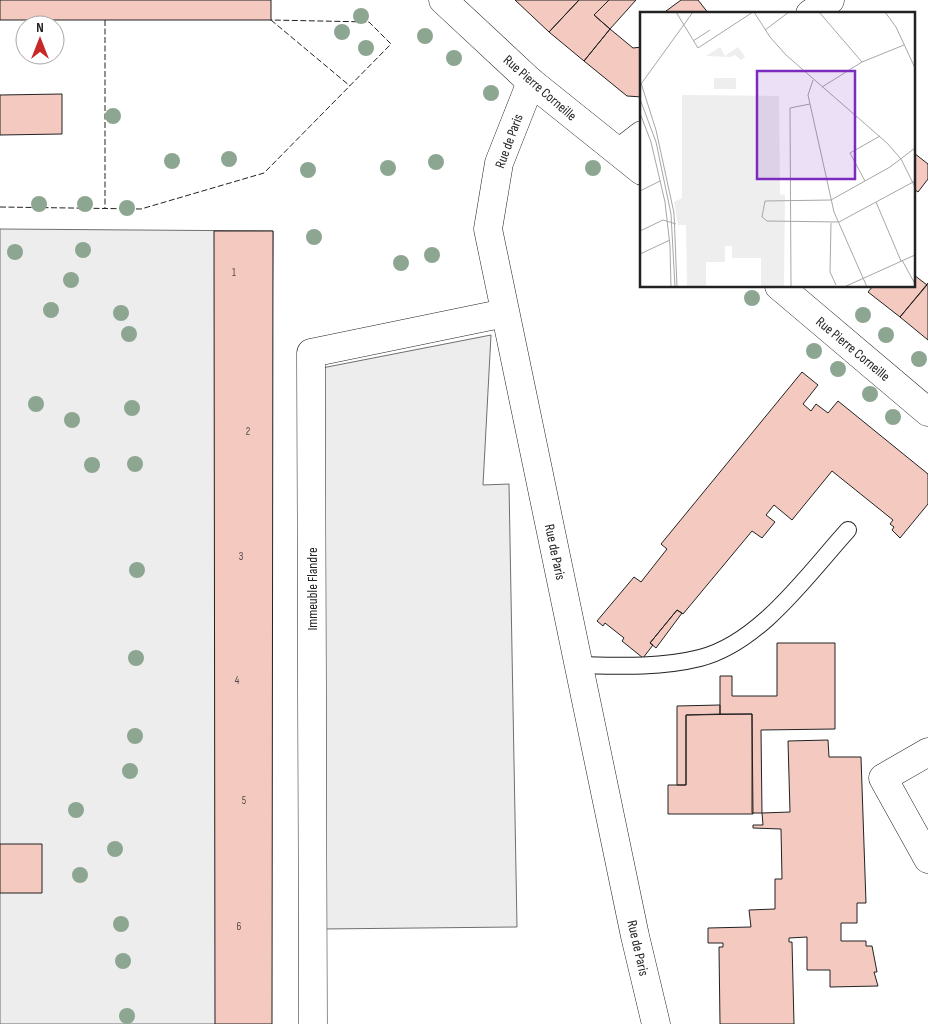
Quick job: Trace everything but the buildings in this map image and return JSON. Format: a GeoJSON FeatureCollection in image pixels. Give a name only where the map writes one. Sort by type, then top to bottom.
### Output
{"type":"FeatureCollection","features":[{"type":"Feature","properties":{"kind":"street","name":"Rue Pierre Corneille"},"geometry":{"type":"LineString","coordinates":[[443,0],[531,82],[640,169]]}},
{"type":"Feature","properties":{"kind":"street"},"geometry":{"type":"LineString","coordinates":[[813,12],[830,0]]}},
{"type":"Feature","properties":{"kind":"street","name":"Rue de Paris"},"geometry":{"type":"LineString","coordinates":[[531,82],[498,163],[488,229],[634,936],[656,1024]]}},
{"type":"Feature","properties":{"kind":"street"},"geometry":{"type":"LineString","coordinates":[[620,152],[640,137]]}},
{"type":"Feature","properties":{"kind":"street","name":"Rue Pierre Corneille"},"geometry":{"type":"LineString","coordinates":[[781,288],[928,412]]}},
{"type":"Feature","properties":{"kind":"street","name":"Immeuble Flandre"},"geometry":{"type":"LineString","coordinates":[[313,1024],[311,353],[505,313]]}},
{"type":"Feature","properties":{"kind":"street"},"geometry":{"type":"LineString","coordinates":[[928,752],[883,778],[928,859]]}},
{"type":"Feature","properties":{"kind":"lane"},"geometry":{"type":"LineString","coordinates":[[578,665],[641,666],[700,658],[738,642],[772,613],[848,530]]}},
{"type":"Feature","properties":{"kind":"shaded area"},"geometry":{"type":"Polygon","coordinates":[[[0,229],[273,231],[267,1024],[0,1024],[0,229]]]}},
{"type":"Feature","properties":{"kind":"shaded area"},"geometry":{"type":"Polygon","coordinates":[[[491,335],[483,485],[509,484],[517,927],[322,929],[322,368],[491,335]]]}},
{"type":"Feature","properties":{"kind":"fence"},"geometry":{"type":"LineString","coordinates":[[105,20],[105,209]]}},
{"type":"Feature","properties":{"kind":"fence"},"geometry":{"type":"LineString","coordinates":[[271,20],[350,86]]}},
{"type":"Feature","properties":{"kind":"fence"},"geometry":{"type":"LineString","coordinates":[[0,207],[141,209],[264,173],[391,44],[369,22],[271,20]]}}]}
